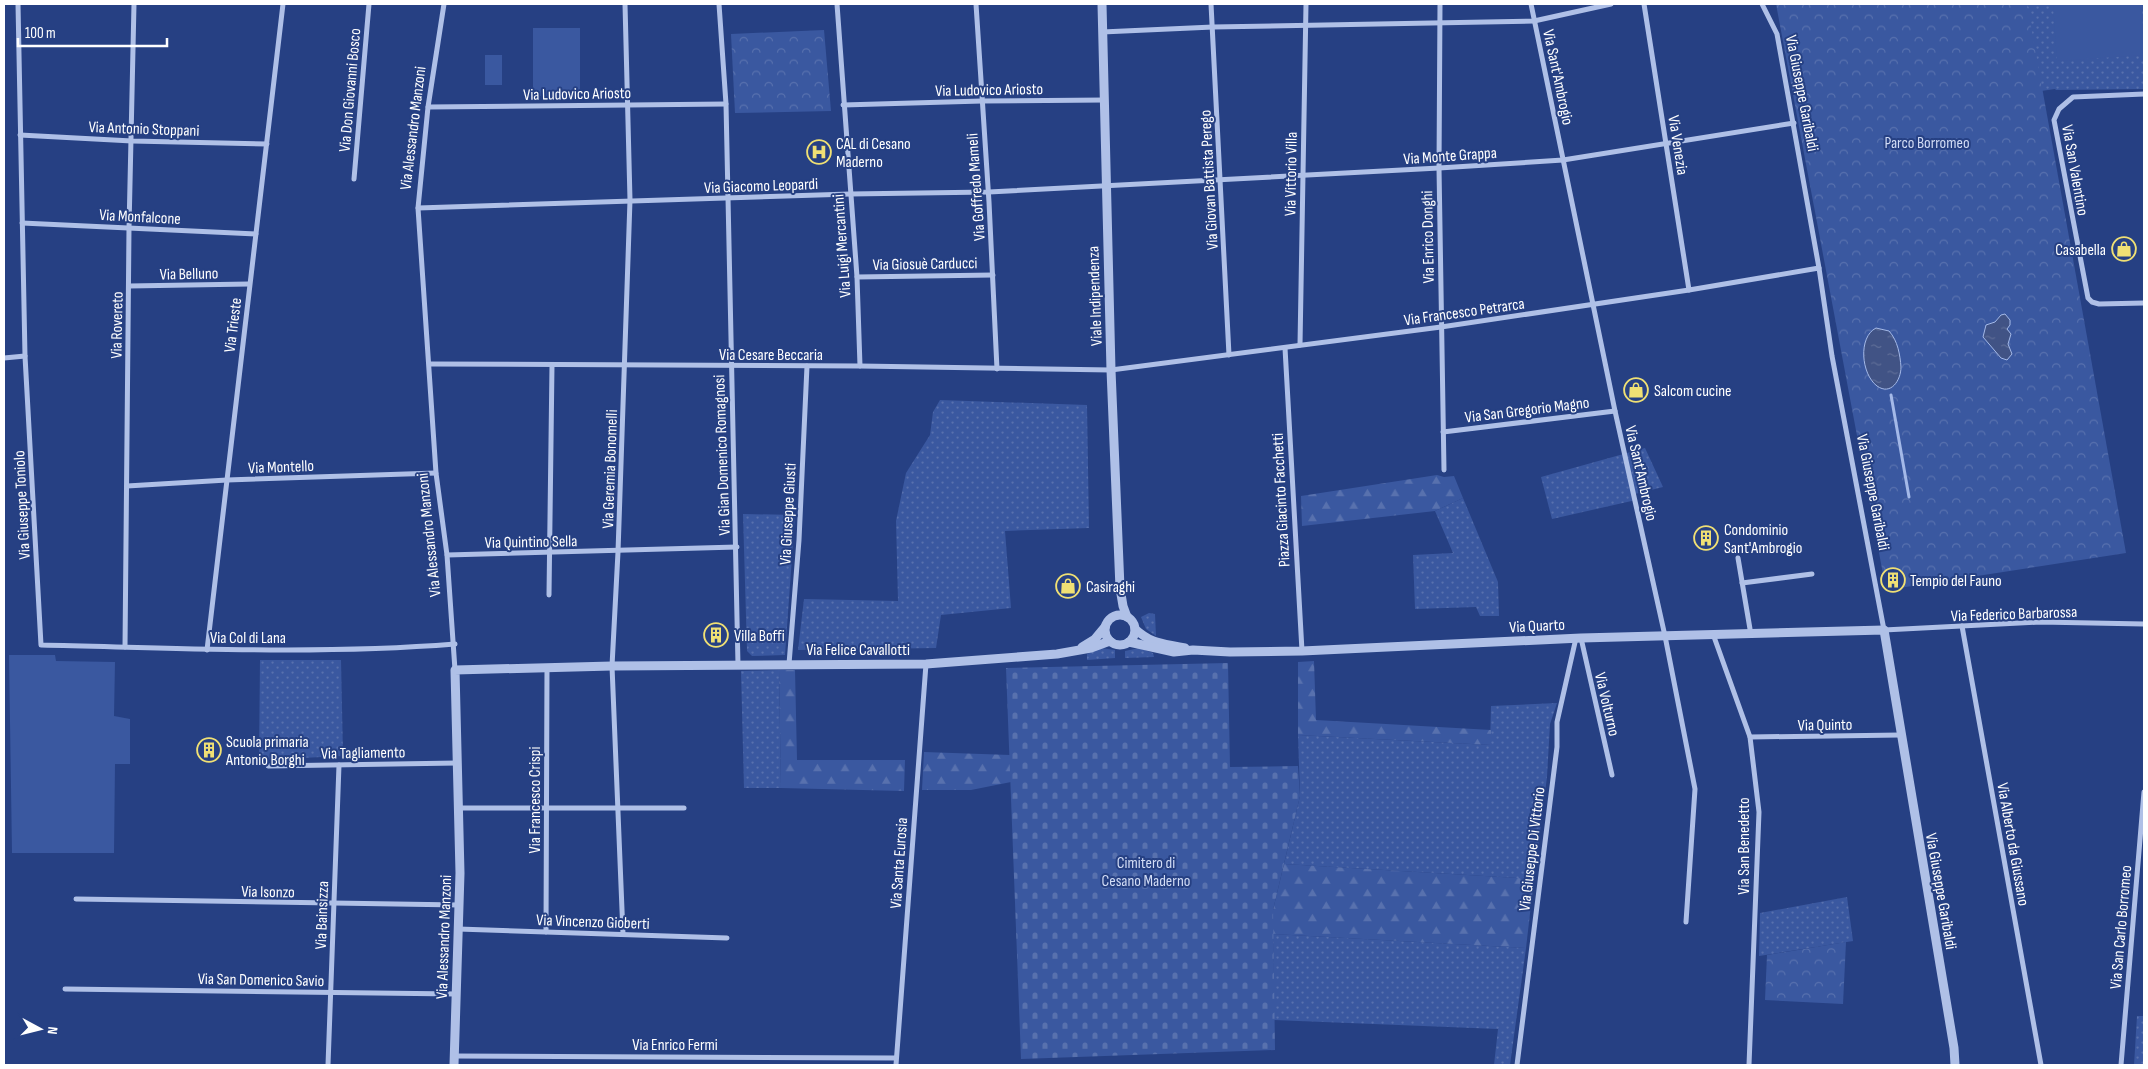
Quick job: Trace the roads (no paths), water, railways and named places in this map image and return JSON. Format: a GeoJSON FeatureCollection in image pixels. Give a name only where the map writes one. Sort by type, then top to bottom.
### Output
{"type":"FeatureCollection","features":[{"type":"Feature","properties":{"kind":"street","name":"Via Giuseppe Toniolo"},"geometry":{"type":"LineString","coordinates":[[18,4],[25,356],[41,645]]}},
{"type":"Feature","properties":{"kind":"street","name":"Via Rovereto"},"geometry":{"type":"LineString","coordinates":[[125,647],[129,228],[134,4]]}},
{"type":"Feature","properties":{"kind":"street","name":"Via Trieste"},"geometry":{"type":"LineString","coordinates":[[207,650],[283,4]]}},
{"type":"Feature","properties":{"kind":"street","name":"Via Don Giovanni Bosco"},"geometry":{"type":"LineString","coordinates":[[354,179],[369,4]]}},
{"type":"Feature","properties":{"kind":"street","name":"Via Alessandro Manzoni"},"geometry":{"type":"LineString","coordinates":[[444,4],[428,107],[418,208],[436,473],[447,555],[455,644],[459,905],[454,1061]]}},
{"type":"Feature","properties":{"kind":"street","name":"Via Geremia Bonomelli"},"geometry":{"type":"LineString","coordinates":[[623,934],[612,666],[618,552],[630,200],[625,4]]}},
{"type":"Feature","properties":{"kind":"street","name":"Via Gian Domenico Romagnosi"},"geometry":{"type":"LineString","coordinates":[[719,4],[726,104],[731,367],[737,547],[738,665]]}},
{"type":"Feature","properties":{"kind":"street","name":"Via Luigi Mercantini"},"geometry":{"type":"LineString","coordinates":[[837,4],[857,277],[860,366]]}},
{"type":"Feature","properties":{"kind":"street","name":"Via Goffredo Mameli"},"geometry":{"type":"LineString","coordinates":[[976,4],[989,192],[997,369]]}},
{"type":"Feature","properties":{"kind":"street","name":"Viale Indipendenza"},"geometry":{"type":"LineString","coordinates":[[1102,4],[1111,370],[1120,588],[1127,617]]}},
{"type":"Feature","properties":{"kind":"street","name":"Via Giovan Battista Perego"},"geometry":{"type":"LineString","coordinates":[[1211,4],[1229,355]]}},
{"type":"Feature","properties":{"kind":"street","name":"Via Vittorio Villa"},"geometry":{"type":"LineString","coordinates":[[1300,345],[1306,4]]}},
{"type":"Feature","properties":{"kind":"street","name":"Via Enrico Donghi"},"geometry":{"type":"LineString","coordinates":[[1440,4],[1439,168],[1444,470]]}},
{"type":"Feature","properties":{"kind":"street","name":"Via Sant'Ambrogio"},"geometry":{"type":"LineString","coordinates":[[1530,4],[1615,411],[1665,636],[1695,789],[1686,922]]}},
{"type":"Feature","properties":{"kind":"street"},"geometry":{"type":"LineString","coordinates":[[1102,32],[1213,27],[1534,21],[1611,4]]}},
{"type":"Feature","properties":{"kind":"street","name":"Via Venezia"},"geometry":{"type":"LineString","coordinates":[[1644,4],[1689,290]]}},
{"type":"Feature","properties":{"kind":"street","name":"Via Giuseppe Garibaldi"},"geometry":{"type":"LineString","coordinates":[[1762,4],[1777,34],[1794,123],[1832,356],[1884,630],[1900,735],[1954,1048],[1953,1065]]}},
{"type":"Feature","properties":{"kind":"street","name":"Via San Valentino"},"geometry":{"type":"LineString","coordinates":[[2144,94],[2073,96],[2059,109],[2054,120],[2086,295],[2090,301],[2096,303],[2144,303]]}},
{"type":"Feature","properties":{"kind":"street","name":"Via Ludovico Ariosto"},"geometry":{"type":"LineString","coordinates":[[843,105],[982,100],[1105,100]]}},
{"type":"Feature","properties":{"kind":"street","name":"Via Ludovico Ariosto"},"geometry":{"type":"LineString","coordinates":[[428,107],[726,104]]}},
{"type":"Feature","properties":{"kind":"street","name":"Via Monte Grappa"},"geometry":{"type":"LineString","coordinates":[[1106,187],[1564,160],[1794,123]]}},
{"type":"Feature","properties":{"kind":"street","name":"Via Antonio Stoppani"},"geometry":{"type":"LineString","coordinates":[[20,136],[132,142],[267,144]]}},
{"type":"Feature","properties":{"kind":"street","name":"Via Giacomo Leopardi"},"geometry":{"type":"LineString","coordinates":[[418,208],[630,200],[989,192],[1106,187]]}},
{"type":"Feature","properties":{"kind":"street","name":"Via Monfalcone"},"geometry":{"type":"LineString","coordinates":[[22,223],[256,234]]}},
{"type":"Feature","properties":{"kind":"street","name":"Via Francesco Petrarca"},"geometry":{"type":"LineString","coordinates":[[1111,370],[1441,327],[1689,290],[1819,268]]}},
{"type":"Feature","properties":{"kind":"street","name":"Via Giosuè Carducci"},"geometry":{"type":"LineString","coordinates":[[857,277],[993,275]]}},
{"type":"Feature","properties":{"kind":"street","name":"Via Belluno"},"geometry":{"type":"LineString","coordinates":[[129,286],[249,284]]}},
{"type":"Feature","properties":{"kind":"street","name":"Piazza Giacinto Facchetti"},"geometry":{"type":"LineString","coordinates":[[1285,348],[1302,651]]}},
{"type":"Feature","properties":{"kind":"street"},"geometry":{"type":"LineString","coordinates":[[4,358],[25,356]]}},
{"type":"Feature","properties":{"kind":"street","name":"Via Cesare Beccaria"},"geometry":{"type":"LineString","coordinates":[[430,364],[731,367],[860,366],[1111,370]]}},
{"type":"Feature","properties":{"kind":"street"},"geometry":{"type":"LineString","coordinates":[[549,595],[552,365]]}},
{"type":"Feature","properties":{"kind":"street","name":"Via Giuseppe Giusti"},"geometry":{"type":"LineString","coordinates":[[789,664],[798,540],[807,366]]}},
{"type":"Feature","properties":{"kind":"street","name":"Via San Gregorio Magno"},"geometry":{"type":"LineString","coordinates":[[1443,432],[1615,411]]}},
{"type":"Feature","properties":{"kind":"street","name":"Via Montello"},"geometry":{"type":"LineString","coordinates":[[127,486],[227,480],[436,473]]}},
{"type":"Feature","properties":{"kind":"street","name":"Via Quintino Sella"},"geometry":{"type":"LineString","coordinates":[[447,555],[618,552],[737,547]]}},
{"type":"Feature","properties":{"kind":"street"},"geometry":{"type":"LineString","coordinates":[[1738,558],[1750,630]]}},
{"type":"Feature","properties":{"kind":"street"},"geometry":{"type":"LineString","coordinates":[[1742,583],[1812,574]]}},
{"type":"Feature","properties":{"kind":"street","name":"Viale Indipendenza"},"geometry":{"type":"LineString","coordinates":[[1113,616],[1120,588]]}},
{"type":"Feature","properties":{"kind":"street"},"geometry":{"type":"LineString","coordinates":[[1123,615],[1127,617],[1134,624],[1135,629],[1129,642],[1119,645],[1110,641],[1105,632],[1107,623],[1113,616],[1123,615]]}},
{"type":"Feature","properties":{"kind":"street","name":"Via Federico Barbarossa"},"geometry":{"type":"LineString","coordinates":[[1884,630],[2040,622],[2144,624]]}},
{"type":"Feature","properties":{"kind":"street","name":"Via Alberto da Giussano"},"geometry":{"type":"LineString","coordinates":[[1962,626],[2041,1065]]}},
{"type":"Feature","properties":{"kind":"street","name":"Via Felice Cavallotti"},"geometry":{"type":"LineString","coordinates":[[1080,649],[1095,639],[1105,627]]}},
{"type":"Feature","properties":{"kind":"street","name":"Via Quarto"},"geometry":{"type":"LineString","coordinates":[[1135,629],[1146,639],[1153,642],[1193,650]]}},
{"type":"Feature","properties":{"kind":"street","name":"Via Quarto"},"geometry":{"type":"LineString","coordinates":[[1129,642],[1165,651],[1302,651],[1578,638],[1884,630]]}},
{"type":"Feature","properties":{"kind":"street","name":"Via San Benedetto"},"geometry":{"type":"LineString","coordinates":[[1713,634],[1750,737],[1759,812],[1749,1065]]}},
{"type":"Feature","properties":{"kind":"street","name":"Via Volturno"},"geometry":{"type":"LineString","coordinates":[[1578,638],[1612,775]]}},
{"type":"Feature","properties":{"kind":"street","name":"Via Giuseppe Di Vittorio"},"geometry":{"type":"LineString","coordinates":[[1517,1065],[1557,746],[1557,722],[1578,638]]}},
{"type":"Feature","properties":{"kind":"street","name":"Via Felice Cavallotti"},"geometry":{"type":"LineString","coordinates":[[455,670],[612,666],[926,664],[1057,654],[1091,648],[1110,641]]}},
{"type":"Feature","properties":{"kind":"street","name":"Via Col di Lana"},"geometry":{"type":"LineString","coordinates":[[41,645],[207,650],[398,648],[455,644]]}},
{"type":"Feature","properties":{"kind":"street","name":"Via Santa Eurosia"},"geometry":{"type":"LineString","coordinates":[[896,1065],[926,664]]}},
{"type":"Feature","properties":{"kind":"street","name":"Via Francesco Crispi"},"geometry":{"type":"LineString","coordinates":[[546,932],[547,667]]}},
{"type":"Feature","properties":{"kind":"street","name":"Via Quinto"},"geometry":{"type":"LineString","coordinates":[[1750,737],[1900,735]]}},
{"type":"Feature","properties":{"kind":"street","name":"Via Tagliamento"},"geometry":{"type":"LineString","coordinates":[[268,766],[458,763]]}},
{"type":"Feature","properties":{"kind":"street","name":"Via Bainsizza"},"geometry":{"type":"LineString","coordinates":[[328,1065],[338,765]]}},
{"type":"Feature","properties":{"kind":"street","name":"Via San Carlo Borromeo"},"geometry":{"type":"LineString","coordinates":[[2121,1065],[2144,792]]}},
{"type":"Feature","properties":{"kind":"street"},"geometry":{"type":"LineString","coordinates":[[459,808],[684,808]]}},
{"type":"Feature","properties":{"kind":"street","name":"Via Isonzo"},"geometry":{"type":"LineString","coordinates":[[76,899],[334,905],[459,905]]}},
{"type":"Feature","properties":{"kind":"street","name":"Via Vincenzo Gioberti"},"geometry":{"type":"LineString","coordinates":[[458,929],[727,938]]}},
{"type":"Feature","properties":{"kind":"street","name":"Via San Domenico Savio"},"geometry":{"type":"LineString","coordinates":[[65,989],[456,994]]}},
{"type":"Feature","properties":{"kind":"street","name":"Via Enrico Fermi"},"geometry":{"type":"LineString","coordinates":[[454,1061],[896,1058]]}},
{"type":"Feature","properties":{"kind":"water"},"geometry":{"type":"Polygon","coordinates":[[[2005,314],[2010,320],[2010,325],[2007,329],[2011,334],[2008,344],[2012,354],[2007,360],[2001,358],[1983,337],[1986,325],[1995,322],[2001,315],[2005,314]]]}},
{"type":"Feature","properties":{"kind":"water"},"geometry":{"type":"Polygon","coordinates":[[[1876,328],[1889,331],[1896,344],[1900,358],[1901,372],[1899,377],[1891,388],[1887,389],[1877,386],[1865,365],[1864,347],[1866,339],[1876,328]]]}},
{"type":"Feature","properties":{"kind":"waterway"},"geometry":{"type":"LineString","coordinates":[[1891,395],[1909,497]]}},
{"type":"Feature","properties":{"kind":"place","name":"CAL di Cesano Maderno"},"geometry":{"type":"Point","coordinates":[819,152]}},
{"type":"Feature","properties":{"kind":"place","name":"Casabella"},"geometry":{"type":"Point","coordinates":[2124,249]}},
{"type":"Feature","properties":{"kind":"place","name":"Salcom cucine"},"geometry":{"type":"Point","coordinates":[1636,390]}},
{"type":"Feature","properties":{"kind":"place","name":"Condominio Sant'Ambrogio"},"geometry":{"type":"Point","coordinates":[1706,538]}},
{"type":"Feature","properties":{"kind":"place","name":"Tempio del Fauno"},"geometry":{"type":"Point","coordinates":[1893,580]}},
{"type":"Feature","properties":{"kind":"place","name":"Casiraghi"},"geometry":{"type":"Point","coordinates":[1068,586]}},
{"type":"Feature","properties":{"kind":"place","name":"Villa Boffi"},"geometry":{"type":"Point","coordinates":[716,635]}},
{"type":"Feature","properties":{"kind":"place","name":"Scuola primaria Antonio Borghi"},"geometry":{"type":"Point","coordinates":[209,750]}},
{"type":"Feature","properties":{"kind":"park label","name":"Parco Borromeo"},"geometry":{"type":"Point","coordinates":[1927,142]}},
{"type":"Feature","properties":{"kind":"park label","name":"Cimitero di Cesano Maderno"},"geometry":{"type":"Point","coordinates":[1146,871]}}]}
